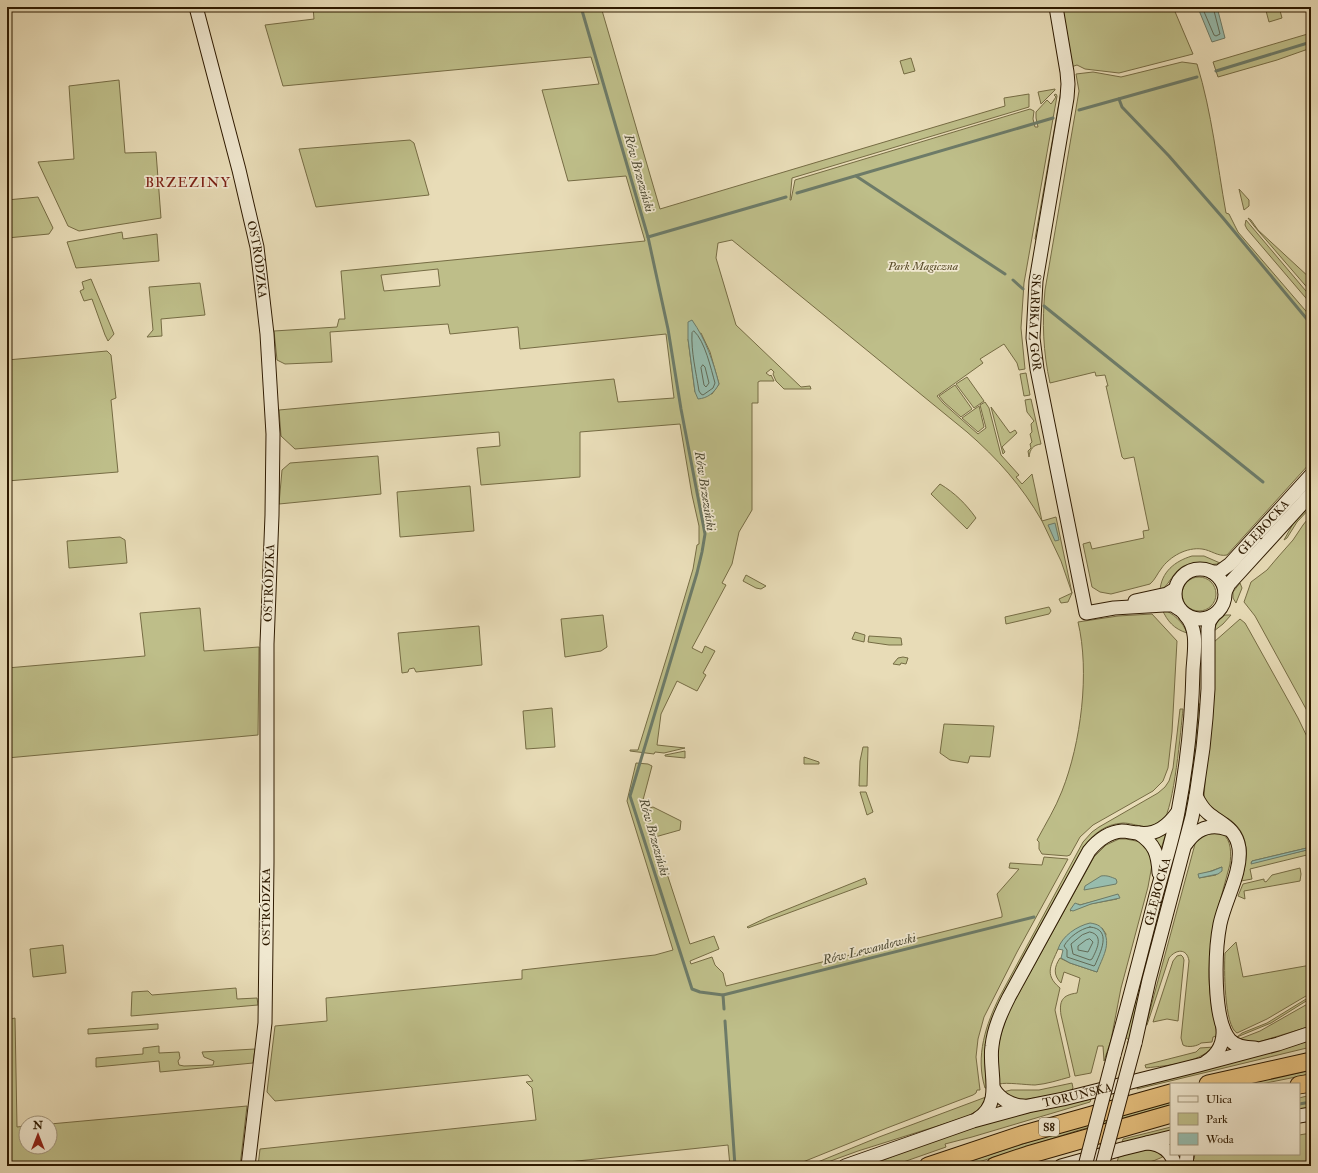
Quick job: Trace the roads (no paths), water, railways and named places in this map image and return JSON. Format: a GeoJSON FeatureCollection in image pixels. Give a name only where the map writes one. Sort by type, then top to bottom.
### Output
{"type":"FeatureCollection","features":[{"type":"Feature","properties":{"kind":"highway"},"geometry":{"type":"LineString","coordinates":[[1212,1083],[1311,1061]]}},
{"type":"Feature","properties":{"kind":"highway"},"geometry":{"type":"LineString","coordinates":[[1300,1085],[1311,1083]]}},
{"type":"Feature","properties":{"kind":"highway","name":"TORUŃSKA"},"geometry":{"type":"LineString","coordinates":[[928,1166],[1021,1135],[1170,1093]]}},
{"type":"Feature","properties":{"kind":"highway","name":"S8"},"geometry":{"type":"LineString","coordinates":[[995,1166],[1170,1114]]}},
{"type":"Feature","properties":{"kind":"street","name":"OSTRÓDZKA"},"geometry":{"type":"LineString","coordinates":[[196,7],[240,170],[256,241],[267,334],[273,434],[272,515],[267,644],[265,1008],[262,1059],[248,1166]]}},
{"type":"Feature","properties":{"kind":"street","name":"SKARBKA Z GÓR"},"geometry":{"type":"LineString","coordinates":[[1056,7],[1068,84],[1067,98],[1036,281],[1033,338],[1037,368],[1086,613],[1114,608]]}},
{"type":"Feature","properties":{"kind":"street","name":"GŁĘBOCKA"},"geometry":{"type":"LineString","coordinates":[[1212,572],[1219,572],[1230,564],[1311,475]]}},
{"type":"Feature","properties":{"kind":"street","name":"GŁĘBOCKA"},"geometry":{"type":"LineString","coordinates":[[1225,592],[1229,584],[1311,494]]}},
{"type":"Feature","properties":{"kind":"street"},"geometry":{"type":"LineString","coordinates":[[1114,608],[1170,605],[1175,606],[1182,612],[1197,620],[1205,619],[1213,616],[1221,608],[1225,592],[1221,580],[1212,572],[1200,569],[1188,572],[1181,578],[1175,589],[1175,601],[1182,612]]}},
{"type":"Feature","properties":{"kind":"street"},"geometry":{"type":"LineString","coordinates":[[1114,608],[1142,599],[1167,594],[1175,589]]}},
{"type":"Feature","properties":{"kind":"street","name":"GŁĘBOCKA"},"geometry":{"type":"LineString","coordinates":[[1085,1166],[1160,880],[1170,849],[1178,811],[1188,747],[1193,688],[1194,631],[1191,622],[1182,612]]}},
{"type":"Feature","properties":{"kind":"street","name":"GŁĘBOCKA"},"geometry":{"type":"LineString","coordinates":[[1102,1166],[1135,1043],[1149,980],[1192,817],[1203,748],[1206,718],[1208,689],[1208,627],[1213,616]]}},
{"type":"Feature","properties":{"kind":"street"},"geometry":{"type":"LineString","coordinates":[[1196,796],[1204,809],[1231,830],[1236,840],[1239,855],[1239,864],[1223,912],[1218,937],[1216,964],[1217,990],[1223,1028],[1222,1041],[1218,1051],[1213,1057],[1199,1065]]}},
{"type":"Feature","properties":{"kind":"street"},"geometry":{"type":"LineString","coordinates":[[973,1121],[981,1116],[988,1108],[992,1099],[994,1089],[991,1052],[997,1023],[1009,997],[1086,857],[1097,842],[1109,834],[1123,831],[1150,833],[1159,831],[1170,822],[1178,811]]}},
{"type":"Feature","properties":{"kind":"street"},"geometry":{"type":"LineString","coordinates":[[1182,853],[1195,833],[1202,829],[1216,826],[1231,830]]}},
{"type":"Feature","properties":{"kind":"street"},"geometry":{"type":"LineString","coordinates":[[1138,833],[1151,843],[1156,852],[1160,880]]}},
{"type":"Feature","properties":{"kind":"street"},"geometry":{"type":"LineString","coordinates":[[1223,1028],[1228,1038],[1238,1046],[1251,1048],[1265,1047]]}},
{"type":"Feature","properties":{"kind":"street","name":"TORUŃSKA"},"geometry":{"type":"LineString","coordinates":[[845,1166],[973,1121],[1028,1106],[1063,1099],[1199,1065],[1311,1033]]}},
{"type":"Feature","properties":{"kind":"street"},"geometry":{"type":"LineString","coordinates":[[994,1089],[1001,1097],[1011,1104],[1028,1106]]}},
{"type":"Feature","properties":{"kind":"street"},"geometry":{"type":"LineString","coordinates":[[1300,1116],[1311,1114]]}},
{"type":"Feature","properties":{"kind":"street"},"geometry":{"type":"LineString","coordinates":[[1061,1166],[1170,1137]]}},
{"type":"Feature","properties":{"kind":"street"},"geometry":{"type":"LineString","coordinates":[[1145,1143],[1160,1146],[1170,1155]]}},
{"type":"Feature","properties":{"kind":"street"},"geometry":{"type":"LineString","coordinates":[[1170,1155],[1173,1158],[1175,1166]]}},
{"type":"Feature","properties":{"kind":"street"},"geometry":{"type":"LineString","coordinates":[[1186,1166],[1187,1155]]}},
{"type":"Feature","properties":{"kind":"water"},"geometry":{"type":"Polygon","coordinates":[[[1217,7],[1225,38],[1212,42],[1198,8],[1217,7]]]}},
{"type":"Feature","properties":{"kind":"water"},"geometry":{"type":"Polygon","coordinates":[[[692,320],[708,351],[719,384],[715,390],[705,398],[698,399],[695,392],[688,339],[688,322],[692,320]]]}},
{"type":"Feature","properties":{"kind":"water"},"geometry":{"type":"Polygon","coordinates":[[[1055,523],[1059,540],[1055,541],[1048,525],[1055,523]]]}},
{"type":"Feature","properties":{"kind":"water"},"geometry":{"type":"Polygon","coordinates":[[[1311,847],[1311,849],[1251,864],[1252,861],[1311,847]]]}},
{"type":"Feature","properties":{"kind":"water"},"geometry":{"type":"Polygon","coordinates":[[[1222,867],[1222,871],[1218,874],[1199,878],[1198,874],[1222,867]]]}},
{"type":"Feature","properties":{"kind":"water"},"geometry":{"type":"Polygon","coordinates":[[[1101,876],[1116,879],[1117,882],[1116,884],[1084,890],[1085,886],[1101,876]]]}},
{"type":"Feature","properties":{"kind":"water"},"geometry":{"type":"Polygon","coordinates":[[[1118,894],[1120,898],[1091,904],[1073,911],[1070,910],[1075,903],[1080,905],[1118,894]]]}},
{"type":"Feature","properties":{"kind":"water"},"geometry":{"type":"Polygon","coordinates":[[[1090,923],[1101,927],[1107,940],[1105,951],[1097,972],[1070,963],[1061,958],[1063,950],[1058,949],[1066,936],[1080,926],[1090,923]]]}},
{"type":"Feature","properties":{"kind":"waterway","name":"Rów Brzeziński"},"geometry":{"type":"LineString","coordinates":[[581,7],[648,237],[668,329],[681,409],[705,534],[697,573],[630,796],[692,989],[700,992],[723,995],[1034,917]]}},
{"type":"Feature","properties":{"kind":"waterway"},"geometry":{"type":"LineString","coordinates":[[1216,71],[1311,42]]}},
{"type":"Feature","properties":{"kind":"waterway"},"geometry":{"type":"LineString","coordinates":[[1079,110],[1197,77]]}},
{"type":"Feature","properties":{"kind":"waterway"},"geometry":{"type":"LineString","coordinates":[[1119,99],[1122,107],[1169,156],[1223,218],[1311,324]]}},
{"type":"Feature","properties":{"kind":"waterway"},"geometry":{"type":"LineString","coordinates":[[797,193],[1053,118]]}},
{"type":"Feature","properties":{"kind":"waterway"},"geometry":{"type":"LineString","coordinates":[[856,176],[1005,274]]}},
{"type":"Feature","properties":{"kind":"waterway"},"geometry":{"type":"LineString","coordinates":[[648,237],[786,197]]}},
{"type":"Feature","properties":{"kind":"waterway"},"geometry":{"type":"LineString","coordinates":[[1013,280],[1023,289]]}},
{"type":"Feature","properties":{"kind":"waterway"},"geometry":{"type":"LineString","coordinates":[[1044,306],[1263,482]]}},
{"type":"Feature","properties":{"kind":"waterway","name":"Rów Lewandowski"},"geometry":{"type":"LineString","coordinates":[[723,995],[724,1009]]}},
{"type":"Feature","properties":{"kind":"waterway","name":"Rów Lewandowski"},"geometry":{"type":"LineString","coordinates":[[725,1021],[735,1166]]}},
{"type":"Feature","properties":{"kind":"waterway"},"geometry":{"type":"LineString","coordinates":[[1300,1104],[1311,1102]]}},
{"type":"Feature","properties":{"kind":"district","name":"BRZEZINY"},"geometry":{"type":"Point","coordinates":[188,182]}},
{"type":"Feature","properties":{"kind":"park label","name":"Park Magiczna"},"geometry":{"type":"Point","coordinates":[923,266]}}]}
